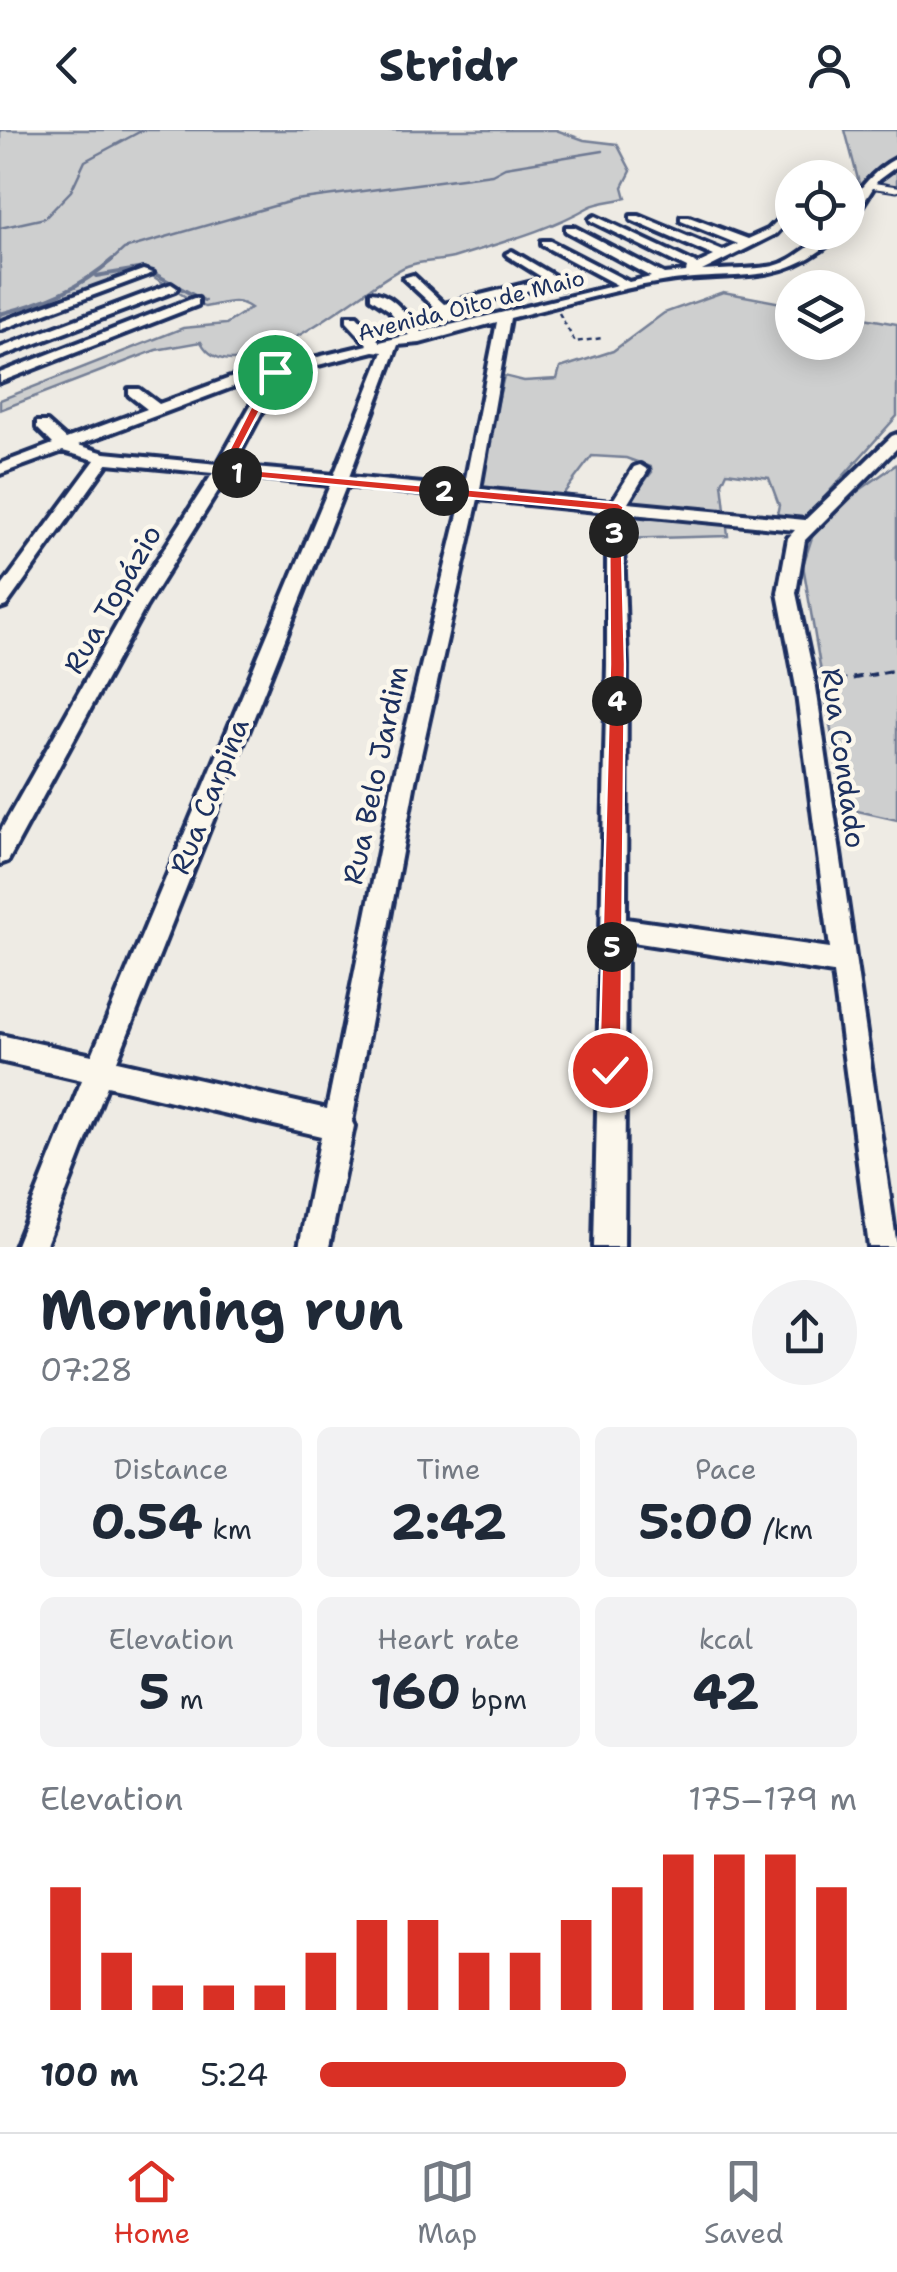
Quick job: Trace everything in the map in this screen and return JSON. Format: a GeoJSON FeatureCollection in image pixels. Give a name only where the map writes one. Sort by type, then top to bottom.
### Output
{"type":"FeatureCollection","features":[{"type":"Feature","properties":{"kind":"street"},"geometry":{"type":"LineString","coordinates":[[865,193],[880,172],[897,161]]}},
{"type":"Feature","properties":{"kind":"street"},"geometry":{"type":"LineString","coordinates":[[635,218],[726,256]]}},
{"type":"Feature","properties":{"kind":"street"},"geometry":{"type":"LineString","coordinates":[[595,219],[698,270]]}},
{"type":"Feature","properties":{"kind":"street"},"geometry":{"type":"LineString","coordinates":[[685,220],[749,244]]}},
{"type":"Feature","properties":{"kind":"street"},"geometry":{"type":"LineString","coordinates":[[570,229],[669,277],[698,270],[775,226]]}},
{"type":"Feature","properties":{"kind":"street"},"geometry":{"type":"LineString","coordinates":[[546,243],[629,286]]}},
{"type":"Feature","properties":{"kind":"street","name":"Avenida Oito de Maio"},"geometry":{"type":"LineString","coordinates":[[4,462],[64,446],[238,380],[420,340],[669,277],[776,269],[815,250]]}},
{"type":"Feature","properties":{"kind":"street"},"geometry":{"type":"LineString","coordinates":[[512,254],[582,297]]}},
{"type":"Feature","properties":{"kind":"street"},"geometry":{"type":"LineString","coordinates":[[0,326],[147,273]]}},
{"type":"Feature","properties":{"kind":"street"},"geometry":{"type":"LineString","coordinates":[[409,278],[461,328]]}},
{"type":"Feature","properties":{"kind":"street"},"geometry":{"type":"LineString","coordinates":[[443,308],[556,280]]}},
{"type":"Feature","properties":{"kind":"street"},"geometry":{"type":"LineString","coordinates":[[0,352],[171,288]]}},
{"type":"Feature","properties":{"kind":"street"},"geometry":{"type":"LineString","coordinates":[[375,294],[392,307],[420,340]]}},
{"type":"Feature","properties":{"kind":"street"},"geometry":{"type":"LineString","coordinates":[[0,378],[194,302]]}},
{"type":"Feature","properties":{"kind":"street","name":"Rua Belo Jardim"},"geometry":{"type":"LineString","coordinates":[[314,1247],[404,782],[471,494],[504,318]]}},
{"type":"Feature","properties":{"kind":"street"},"geometry":{"type":"LineString","coordinates":[[352,319],[385,348]]}},
{"type":"Feature","properties":{"kind":"street","name":"Rua Carpina"},"geometry":{"type":"LineString","coordinates":[[30,1247],[98,1070],[340,483],[385,348]]}},
{"type":"Feature","properties":{"kind":"street","name":"Rua Topázio"},"geometry":{"type":"LineString","coordinates":[[0,854],[136,607],[222,471],[275,372]]}},
{"type":"Feature","properties":{"kind":"street"},"geometry":{"type":"LineString","coordinates":[[134,392],[157,410]]}},
{"type":"Feature","properties":{"kind":"street"},"geometry":{"type":"LineString","coordinates":[[42,425],[64,446],[104,458],[808,526]]}},
{"type":"Feature","properties":{"kind":"street","name":"Rua Condado"},"geometry":{"type":"LineString","coordinates":[[884,1247],[806,687],[787,593],[795,542],[897,438]]}},
{"type":"Feature","properties":{"kind":"street"},"geometry":{"type":"LineString","coordinates":[[0,602],[104,458]]}},
{"type":"Feature","properties":{"kind":"street"},"geometry":{"type":"LineString","coordinates":[[608,1247],[618,664],[614,513],[640,470]]}},
{"type":"Feature","properties":{"kind":"street"},"geometry":{"type":"LineString","coordinates":[[612,928],[842,962]]}},
{"type":"Feature","properties":{"kind":"street"},"geometry":{"type":"LineString","coordinates":[[0,1048],[340,1126]]}},
{"type":"Feature","properties":{"kind":"lane"},"geometry":{"type":"LineString","coordinates":[[870,185],[897,189]]}},
{"type":"Feature","properties":{"kind":"path"},"geometry":{"type":"LineString","coordinates":[[553,305],[574,342],[603,338]]}},
{"type":"Feature","properties":{"kind":"path"},"geometry":{"type":"LineString","coordinates":[[806,687],[897,670]]}},
{"type":"Feature","properties":{"kind":"shaded area"},"geometry":{"type":"Polygon","coordinates":[[[0,130],[556,130],[584,140],[617,144],[631,171],[623,187],[626,198],[593,205],[540,230],[453,258],[407,266],[271,350],[242,359],[218,358],[201,342],[156,350],[0,410],[0,400],[183,328],[226,324],[251,308],[234,302],[201,306],[144,271],[0,324],[0,130]]]}},
{"type":"Feature","properties":{"kind":"shaded area"},"geometry":{"type":"Polygon","coordinates":[[[845,130],[897,130],[897,187],[882,183],[879,168],[865,182],[865,160],[853,160],[845,130]]]}},
{"type":"Feature","properties":{"kind":"shaded area"},"geometry":{"type":"Polygon","coordinates":[[[723,292],[775,302],[775,360],[865,360],[865,318],[897,324],[897,416],[803,521],[776,519],[779,505],[769,478],[727,472],[722,483],[728,536],[619,539],[619,513],[652,472],[651,467],[626,458],[592,456],[561,497],[477,490],[504,376],[524,381],[557,379],[560,368],[613,351],[664,313],[723,292]]]}},
{"type":"Feature","properties":{"kind":"shaded area"},"geometry":{"type":"Polygon","coordinates":[[[897,464],[897,820],[844,808],[803,565],[815,528],[834,508],[897,464]]]}},
{"type":"Feature","properties":{"kind":"waterway"},"geometry":{"type":"LineString","coordinates":[[0,228],[45,218],[71,191],[85,161],[143,130]]}},
{"type":"Feature","properties":{"kind":"waterway"},"geometry":{"type":"LineString","coordinates":[[110,262],[124,249],[295,200],[492,174],[505,167],[603,151]]}},
{"type":"Feature","properties":{"kind":"waterway"},"geometry":{"type":"LineString","coordinates":[[0,314],[60,294],[113,259]]}},
{"type":"Feature","properties":{"kind":"waterway"},"geometry":{"type":"LineString","coordinates":[[96,276],[144,268],[204,301]]}},
{"type":"Feature","properties":{"kind":"route"},"geometry":{"type":"LineString","coordinates":[[275,372],[222,471],[618,507],[614,513],[618,664],[610,1070]]}}]}
